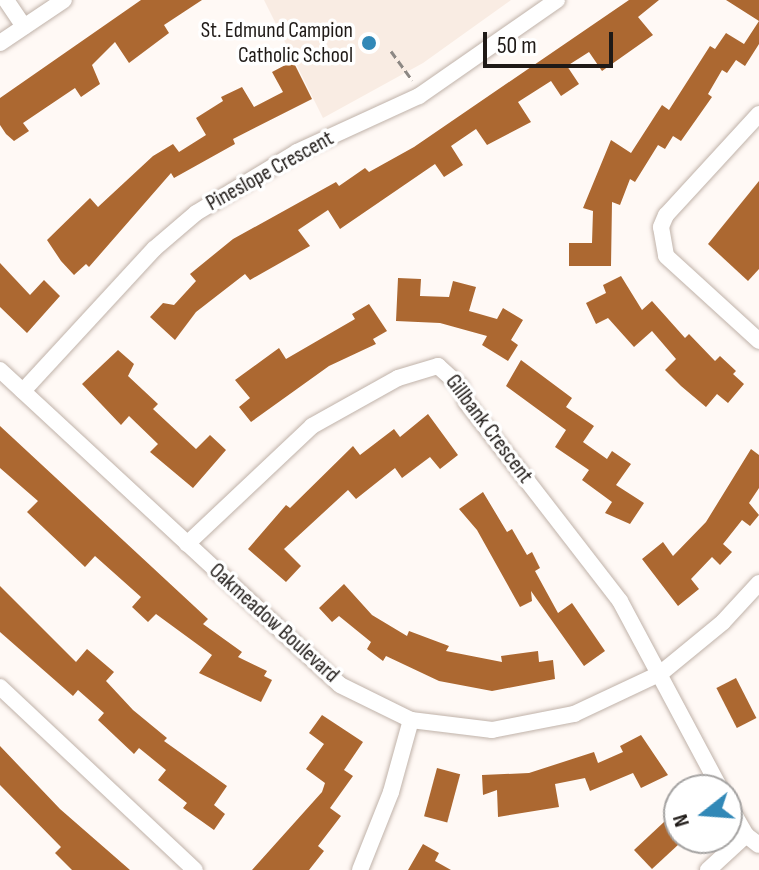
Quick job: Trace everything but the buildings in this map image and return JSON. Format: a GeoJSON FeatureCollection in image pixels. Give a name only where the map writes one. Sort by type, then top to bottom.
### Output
{"type":"FeatureCollection","features":[{"type":"Feature","properties":{"kind":"street"},"geometry":{"type":"LineString","coordinates":[[6,0],[24,27]]}},
{"type":"Feature","properties":{"kind":"street"},"geometry":{"type":"LineString","coordinates":[[0,43],[64,0]]}},
{"type":"Feature","properties":{"kind":"street","name":"Pineslope Crescent"},"geometry":{"type":"LineString","coordinates":[[23,391],[154,249],[196,213],[297,152],[423,93],[557,0]]}},
{"type":"Feature","properties":{"kind":"street"},"geometry":{"type":"LineString","coordinates":[[759,114],[666,215],[661,227],[666,256],[759,341]]}},
{"type":"Feature","properties":{"kind":"street","name":"Gillbank Crescent"},"geometry":{"type":"LineString","coordinates":[[187,544],[312,426],[378,388],[438,366],[460,386],[467,403],[620,601],[661,673]]}},
{"type":"Feature","properties":{"kind":"street","name":"Oakmeadow Boulevard"},"geometry":{"type":"LineString","coordinates":[[0,370],[340,685],[411,720],[474,731],[539,723],[606,701],[661,673],[723,622],[759,583]]}},
{"type":"Feature","properties":{"kind":"street"},"geometry":{"type":"LineString","coordinates":[[661,673],[713,774]]}},
{"type":"Feature","properties":{"kind":"street"},"geometry":{"type":"LineString","coordinates":[[0,687],[195,870]]}},
{"type":"Feature","properties":{"kind":"street"},"geometry":{"type":"LineString","coordinates":[[360,870],[391,792],[411,720]]}},
{"type":"Feature","properties":{"kind":"street"},"geometry":{"type":"LineString","coordinates":[[708,870],[753,840]]}},
{"type":"Feature","properties":{"kind":"path"},"geometry":{"type":"LineString","coordinates":[[391,51],[423,93]]}},
{"type":"Feature","properties":{"kind":"shaded area","name":"St. Edmund Campion Catholic School"},"geometry":{"type":"Polygon","coordinates":[[[264,0],[511,0],[423,63],[323,118],[264,0]]]}},
{"type":"Feature","properties":{"kind":"place","name":"St. Edmund Campion Catholic School"},"geometry":{"type":"Point","coordinates":[369,43]}}]}
